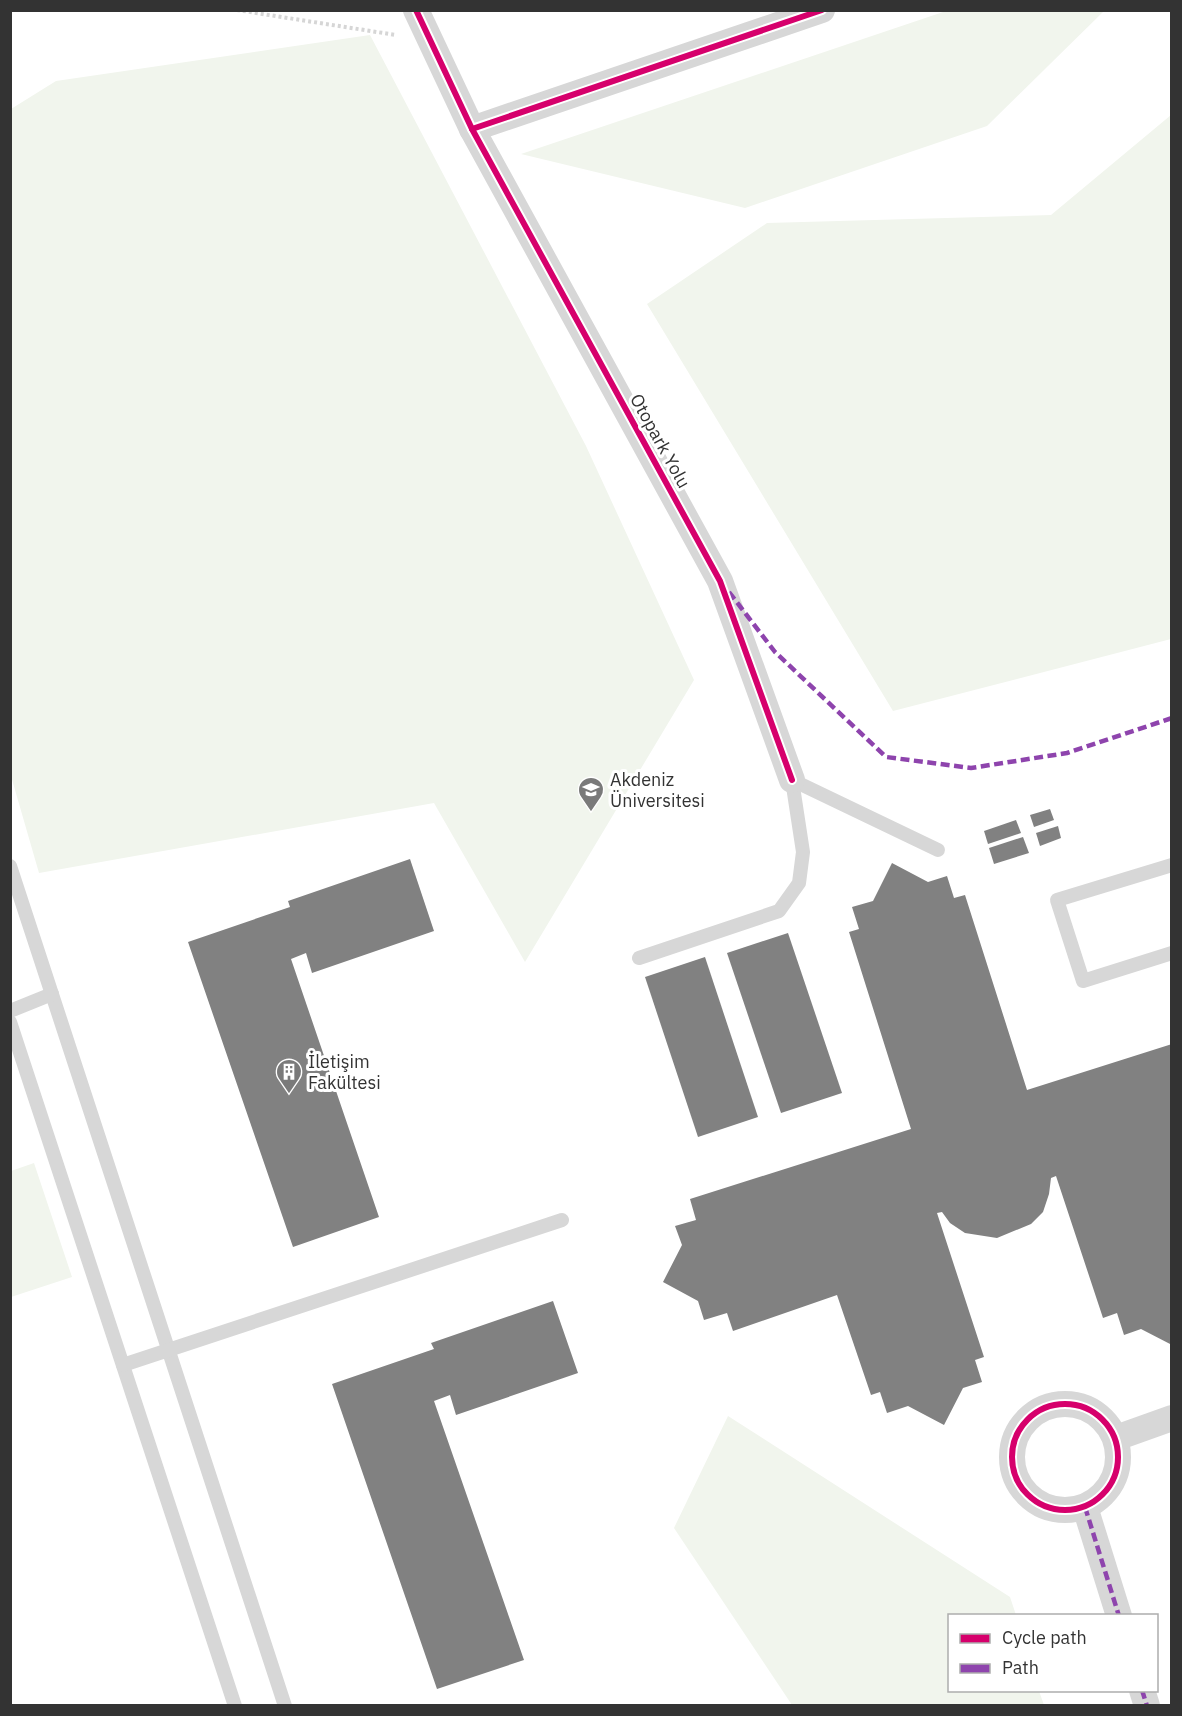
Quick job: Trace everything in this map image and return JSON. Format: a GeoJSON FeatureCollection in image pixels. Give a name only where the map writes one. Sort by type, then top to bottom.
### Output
{"type":"FeatureCollection","features":[{"type":"Feature","properties":{"kind":"street","name":"Otopark Yolu"},"geometry":{"type":"LineString","coordinates":[[416,10],[472,129],[720,580],[792,780]]}},
{"type":"Feature","properties":{"kind":"street"},"geometry":{"type":"LineString","coordinates":[[472,129],[822,10]]}},
{"type":"Feature","properties":{"kind":"street"},"geometry":{"type":"LineString","coordinates":[[1066,1403],[1087,1408],[1104,1420],[1116,1438],[1119,1458],[1115,1479],[1103,1496],[1085,1507],[1064,1511],[1044,1507],[1027,1495],[1015,1477],[1011,1456],[1016,1436],[1028,1418],[1046,1407],[1066,1403]]}},
{"type":"Feature","properties":{"kind":"street"},"geometry":{"type":"LineString","coordinates":[[1116,1438],[1172,1419]]}},
{"type":"Feature","properties":{"kind":"street"},"geometry":{"type":"LineString","coordinates":[[1085,1507],[1118,1614]]}},
{"type":"Feature","properties":{"kind":"lane"},"geometry":{"type":"LineString","coordinates":[[792,780],[938,850]]}},
{"type":"Feature","properties":{"kind":"lane"},"geometry":{"type":"LineString","coordinates":[[639,958],[779,910],[799,883],[803,852],[792,780]]}},
{"type":"Feature","properties":{"kind":"lane"},"geometry":{"type":"LineString","coordinates":[[10,866],[285,1706]]}},
{"type":"Feature","properties":{"kind":"lane"},"geometry":{"type":"LineString","coordinates":[[1172,866],[1057,900],[1083,981],[1172,953]]}},
{"type":"Feature","properties":{"kind":"lane"},"geometry":{"type":"LineString","coordinates":[[10,1011],[52,994]]}},
{"type":"Feature","properties":{"kind":"lane"},"geometry":{"type":"LineString","coordinates":[[10,1022],[235,1706]]}},
{"type":"Feature","properties":{"kind":"lane"},"geometry":{"type":"LineString","coordinates":[[123,1365],[562,1220]]}},
{"type":"Feature","properties":{"kind":"path"},"geometry":{"type":"LineString","coordinates":[[237,10],[429,40]]}},
{"type":"Feature","properties":{"kind":"shaded area"},"geometry":{"type":"Polygon","coordinates":[[[949,10],[1104,11],[987,126],[745,208],[521,154],[949,10]]]}},
{"type":"Feature","properties":{"kind":"shaded area"},"geometry":{"type":"Polygon","coordinates":[[[370,35],[586,446],[694,680],[525,962],[434,803],[39,873],[11,776],[11,109],[56,81],[370,35]]]}},
{"type":"Feature","properties":{"kind":"shaded area"},"geometry":{"type":"Polygon","coordinates":[[[1171,115],[1171,639],[893,711],[647,304],[767,223],[1051,215],[1171,115]]]}},
{"type":"Feature","properties":{"kind":"shaded area"},"geometry":{"type":"Polygon","coordinates":[[[34,1163],[72,1277],[11,1297],[11,1171],[34,1163]]]}},
{"type":"Feature","properties":{"kind":"shaded area"},"geometry":{"type":"Polygon","coordinates":[[[728,1416],[1010,1597],[1016,1614],[948,1614],[948,1692],[1039,1692],[1044,1705],[792,1705],[674,1528],[728,1416]]]}},
{"type":"Feature","properties":{"kind":"building"},"geometry":{"type":"Polygon","coordinates":[[[1050,809],[1054,820],[1034,827],[1030,815],[1050,809]]]}},
{"type":"Feature","properties":{"kind":"building"},"geometry":{"type":"Polygon","coordinates":[[[1016,820],[1021,833],[988,844],[984,831],[1016,820]]]}},
{"type":"Feature","properties":{"kind":"building"},"geometry":{"type":"Polygon","coordinates":[[[1058,826],[1061,838],[1040,846],[1036,833],[1058,826]]]}},
{"type":"Feature","properties":{"kind":"building"},"geometry":{"type":"Polygon","coordinates":[[[1023,837],[1029,853],[994,864],[989,848],[1023,837]]]}},
{"type":"Feature","properties":{"kind":"building","name":"İletişim Fakültesi"},"geometry":{"type":"Polygon","coordinates":[[[410,859],[434,931],[312,973],[306,953],[291,959],[379,1217],[293,1247],[188,942],[290,907],[288,901],[410,859]]]}},
{"type":"Feature","properties":{"kind":"building"},"geometry":{"type":"Polygon","coordinates":[[[892,863],[928,882],[947,876],[954,898],[965,895],[1027,1090],[1172,1044],[1172,1345],[1141,1329],[1124,1335],[1117,1313],[1103,1318],[1056,1176],[1051,1178],[1043,1212],[1031,1224],[997,1238],[965,1233],[950,1223],[942,1212],[937,1213],[984,1357],[975,1360],[982,1382],[963,1388],[944,1425],[908,1406],[887,1413],[880,1392],[871,1395],[837,1295],[733,1331],[727,1313],[704,1320],[698,1301],[663,1282],[682,1245],[675,1226],[696,1220],[690,1199],[911,1129],[849,932],[859,929],[852,907],[873,901],[892,863]]]}},
{"type":"Feature","properties":{"kind":"building"},"geometry":{"type":"Polygon","coordinates":[[[788,933],[842,1093],[781,1113],[727,953],[788,933]]]}},
{"type":"Feature","properties":{"kind":"building"},"geometry":{"type":"Polygon","coordinates":[[[705,957],[758,1117],[698,1137],[645,977],[705,957]]]}},
{"type":"Feature","properties":{"kind":"building"},"geometry":{"type":"Polygon","coordinates":[[[553,1301],[578,1373],[456,1415],[450,1395],[434,1401],[524,1660],[437,1689],[332,1384],[434,1349],[431,1343],[553,1301]]]}},
{"type":"Feature","properties":{"kind":"marked path"},"geometry":{"type":"LineString","coordinates":[[729,592],[775,652],[886,757],[971,768],[1067,753],[1172,718]]}},
{"type":"Feature","properties":{"kind":"marked path"},"geometry":{"type":"LineString","coordinates":[[1085,1507],[1118,1614]]}},
{"type":"Feature","properties":{"kind":"marked path"},"geometry":{"type":"LineString","coordinates":[[1143,1692],[1147,1706]]}},
{"type":"Feature","properties":{"kind":"cycle path"},"geometry":{"type":"LineString","coordinates":[[416,10],[472,129],[720,581],[792,780]]}},
{"type":"Feature","properties":{"kind":"cycle path"},"geometry":{"type":"LineString","coordinates":[[472,129],[822,10]]}},
{"type":"Feature","properties":{"kind":"cycle path"},"geometry":{"type":"LineString","coordinates":[[1065,1404],[1085,1408],[1103,1419],[1114,1437],[1118,1457],[1114,1477],[1103,1495],[1085,1506],[1065,1510],[1045,1506],[1027,1495],[1016,1477],[1012,1457],[1016,1437],[1027,1419],[1045,1408],[1065,1404]]}},
{"type":"Feature","properties":{"kind":"place","name":"Akdeniz Üniversitesi"},"geometry":{"type":"Point","coordinates":[591,813]}},
{"type":"Feature","properties":{"kind":"place","name":"İletişim Fakültesi"},"geometry":{"type":"Point","coordinates":[289,1095]}}]}
